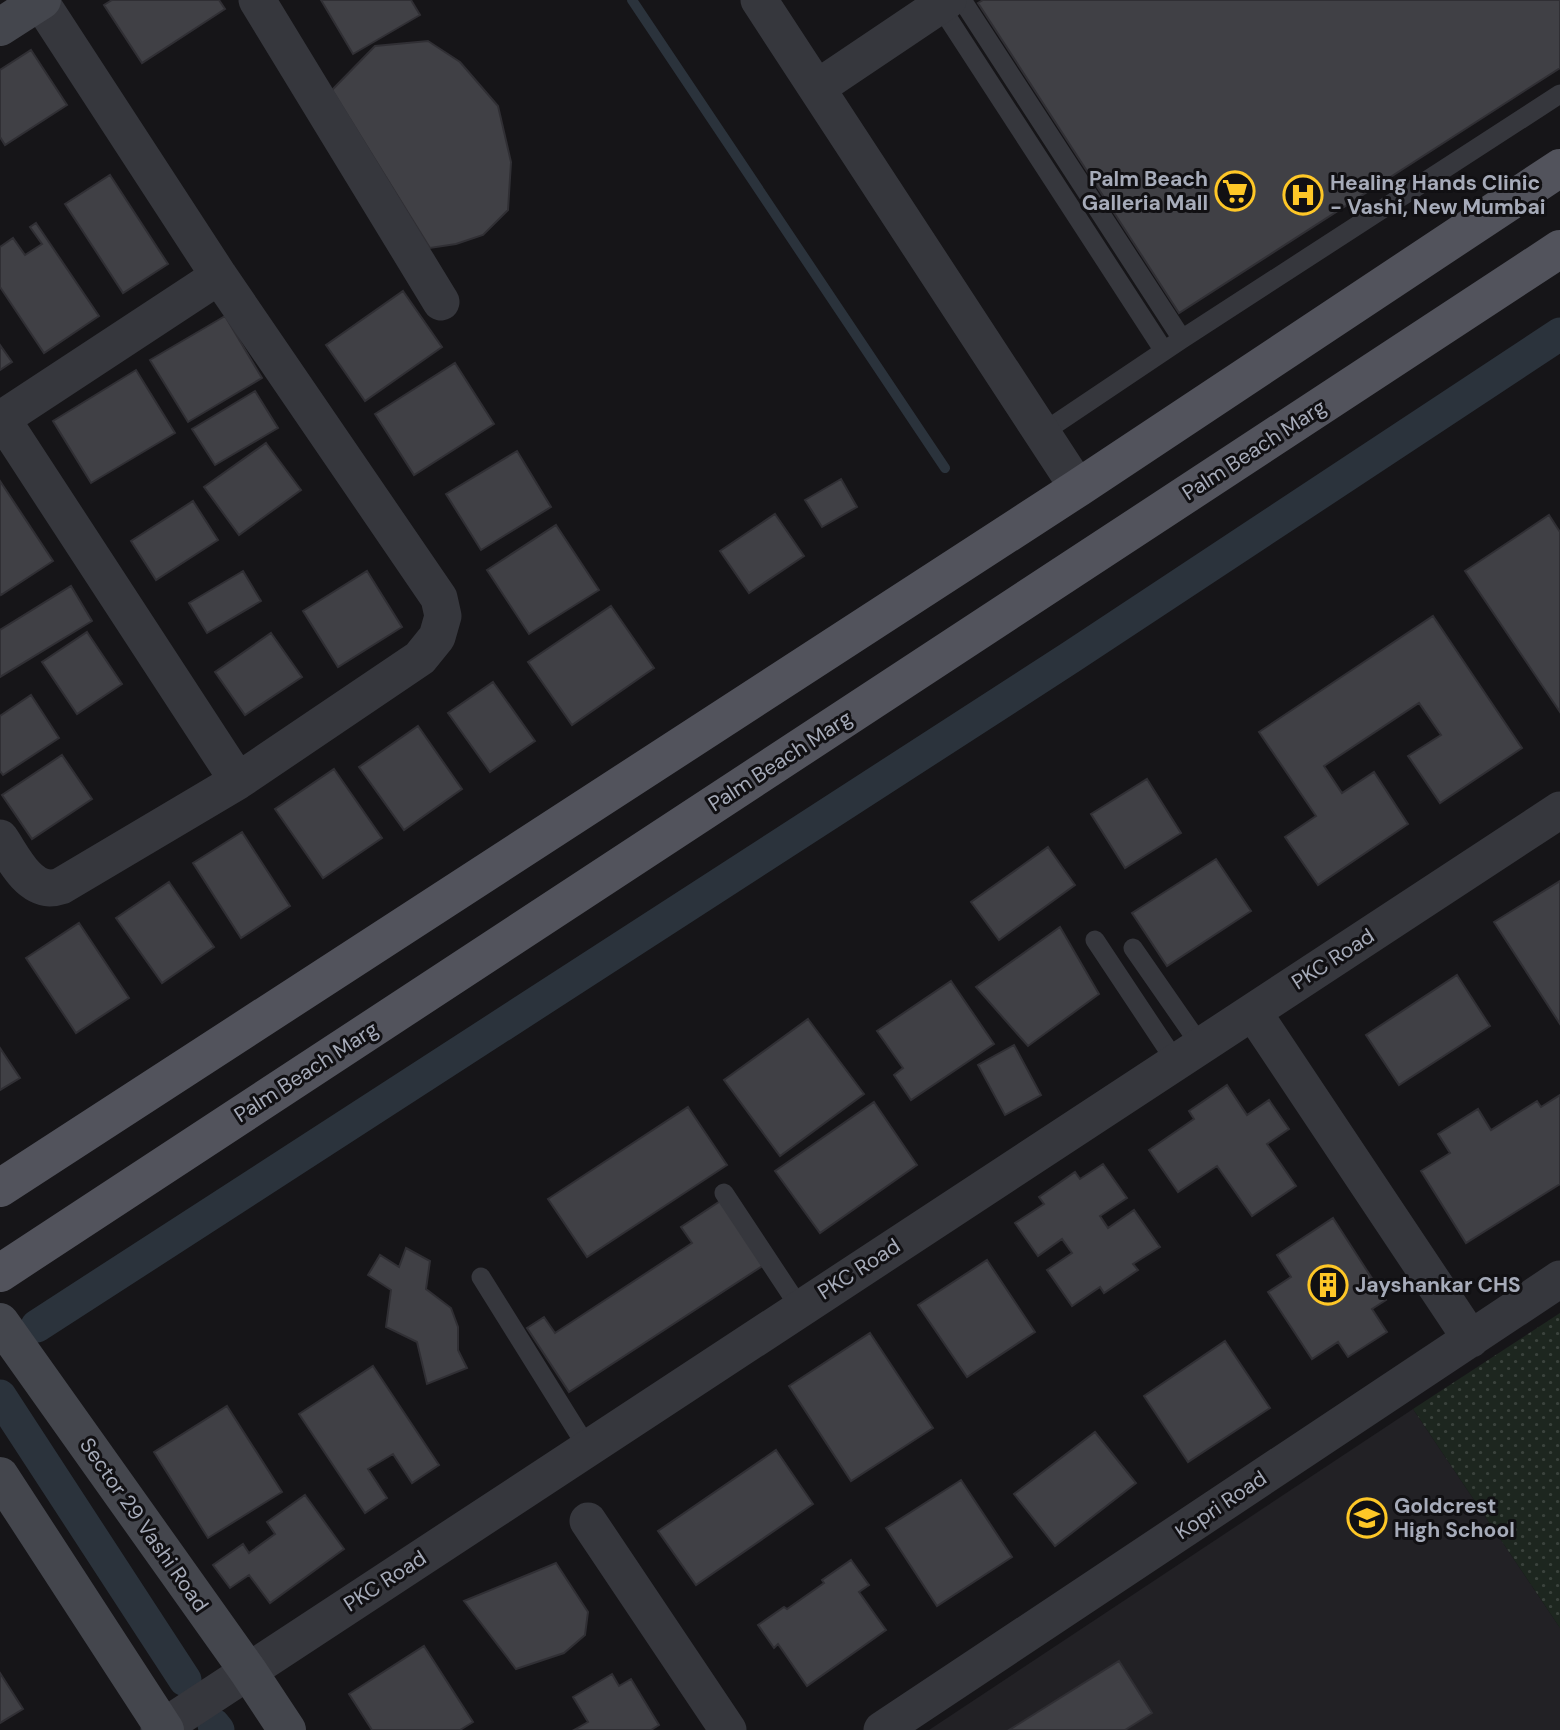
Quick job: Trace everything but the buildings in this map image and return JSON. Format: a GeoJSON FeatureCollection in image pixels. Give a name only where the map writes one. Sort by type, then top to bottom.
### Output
{"type":"FeatureCollection","features":[{"type":"Feature","properties":{"kind":"main road"},"geometry":{"type":"LineString","coordinates":[[0,27],[41,1]]}},
{"type":"Feature","properties":{"kind":"main road"},"geometry":{"type":"LineString","coordinates":[[0,1188],[1078,488],[1560,168]]}},
{"type":"Feature","properties":{"kind":"main road","name":"Palm Beach Marg"},"geometry":{"type":"LineString","coordinates":[[0,1273],[1560,250]]}},
{"type":"Feature","properties":{"kind":"main road","name":"Sector 29 Vashi Road"},"geometry":{"type":"LineString","coordinates":[[0,1322],[287,1730]]}},
{"type":"Feature","properties":{"kind":"main road"},"geometry":{"type":"LineString","coordinates":[[0,1476],[162,1729]]}},
{"type":"Feature","properties":{"kind":"street"},"geometry":{"type":"LineString","coordinates":[[257,0],[441,302]]}},
{"type":"Feature","properties":{"kind":"street"},"geometry":{"type":"LineString","coordinates":[[759,0],[1078,488]]}},
{"type":"Feature","properties":{"kind":"street"},"geometry":{"type":"LineString","coordinates":[[0,838],[26,875],[37,884],[49,888],[61,886],[238,781],[420,658],[437,637],[443,616],[439,598],[219,276],[41,1]]}},
{"type":"Feature","properties":{"kind":"street"},"geometry":{"type":"LineString","coordinates":[[817,88],[950,2]]}},
{"type":"Feature","properties":{"kind":"street"},"geometry":{"type":"LineString","coordinates":[[219,276],[1,419],[238,781]]}},
{"type":"Feature","properties":{"kind":"street","name":"PKC Road"},"geometry":{"type":"LineString","coordinates":[[162,1729],[587,1447],[1560,810]]}},
{"type":"Feature","properties":{"kind":"street"},"geometry":{"type":"LineString","coordinates":[[1253,1012],[1471,1339]]}},
{"type":"Feature","properties":{"kind":"street","name":"Kopri Road"},"geometry":{"type":"LineString","coordinates":[[882,1730],[1560,1279]]}},
{"type":"Feature","properties":{"kind":"street"},"geometry":{"type":"LineString","coordinates":[[589,1521],[728,1730]]}},
{"type":"Feature","properties":{"kind":"lane"},"geometry":{"type":"LineString","coordinates":[[950,2],[981,22],[1182,339]]}},
{"type":"Feature","properties":{"kind":"lane"},"geometry":{"type":"LineString","coordinates":[[950,2],[1164,351]]}},
{"type":"Feature","properties":{"kind":"lane"},"geometry":{"type":"LineString","coordinates":[[1042,433],[1560,94]]}},
{"type":"Feature","properties":{"kind":"lane"},"geometry":{"type":"LineString","coordinates":[[1095,940],[1189,1054]]}},
{"type":"Feature","properties":{"kind":"lane"},"geometry":{"type":"LineString","coordinates":[[1133,948],[1189,1054]]}},
{"type":"Feature","properties":{"kind":"lane"},"geometry":{"type":"LineString","coordinates":[[724,1194],[800,1308]]}},
{"type":"Feature","properties":{"kind":"lane"},"geometry":{"type":"LineString","coordinates":[[481,1277],[587,1447]]}},
{"type":"Feature","properties":{"kind":"shaded area"},"geometry":{"type":"Polygon","coordinates":[[[1560,1313],[1560,1628],[1413,1409],[1560,1313]]]}},
{"type":"Feature","properties":{"kind":"shaded area","name":"Goldcrest High School"},"geometry":{"type":"Polygon","coordinates":[[[1413,1409],[1560,1628],[1560,1730],[929,1730],[1413,1409]]]}},
{"type":"Feature","properties":{"kind":"waterway"},"geometry":{"type":"LineString","coordinates":[[632,0],[945,468]]}},
{"type":"Feature","properties":{"kind":"waterway"},"geometry":{"type":"LineString","coordinates":[[37,1326],[1071,657],[1560,334]]}},
{"type":"Feature","properties":{"kind":"waterway"},"geometry":{"type":"LineString","coordinates":[[0,1396],[185,1680]]}},
{"type":"Feature","properties":{"kind":"waterway"},"geometry":{"type":"LineString","coordinates":[[214,1725],[218,1730]]}},
{"type":"Feature","properties":{"kind":"place","name":"Palm Beach Galleria Mall"},"geometry":{"type":"Point","coordinates":[1235,191]}},
{"type":"Feature","properties":{"kind":"place","name":"Healing Hands Clinic - Vashi, New Mumbai"},"geometry":{"type":"Point","coordinates":[1303,195]}},
{"type":"Feature","properties":{"kind":"place","name":"Jayshankar CHS"},"geometry":{"type":"Point","coordinates":[1328,1285]}},
{"type":"Feature","properties":{"kind":"place","name":"Goldcrest High School"},"geometry":{"type":"Point","coordinates":[1367,1518]}}]}
